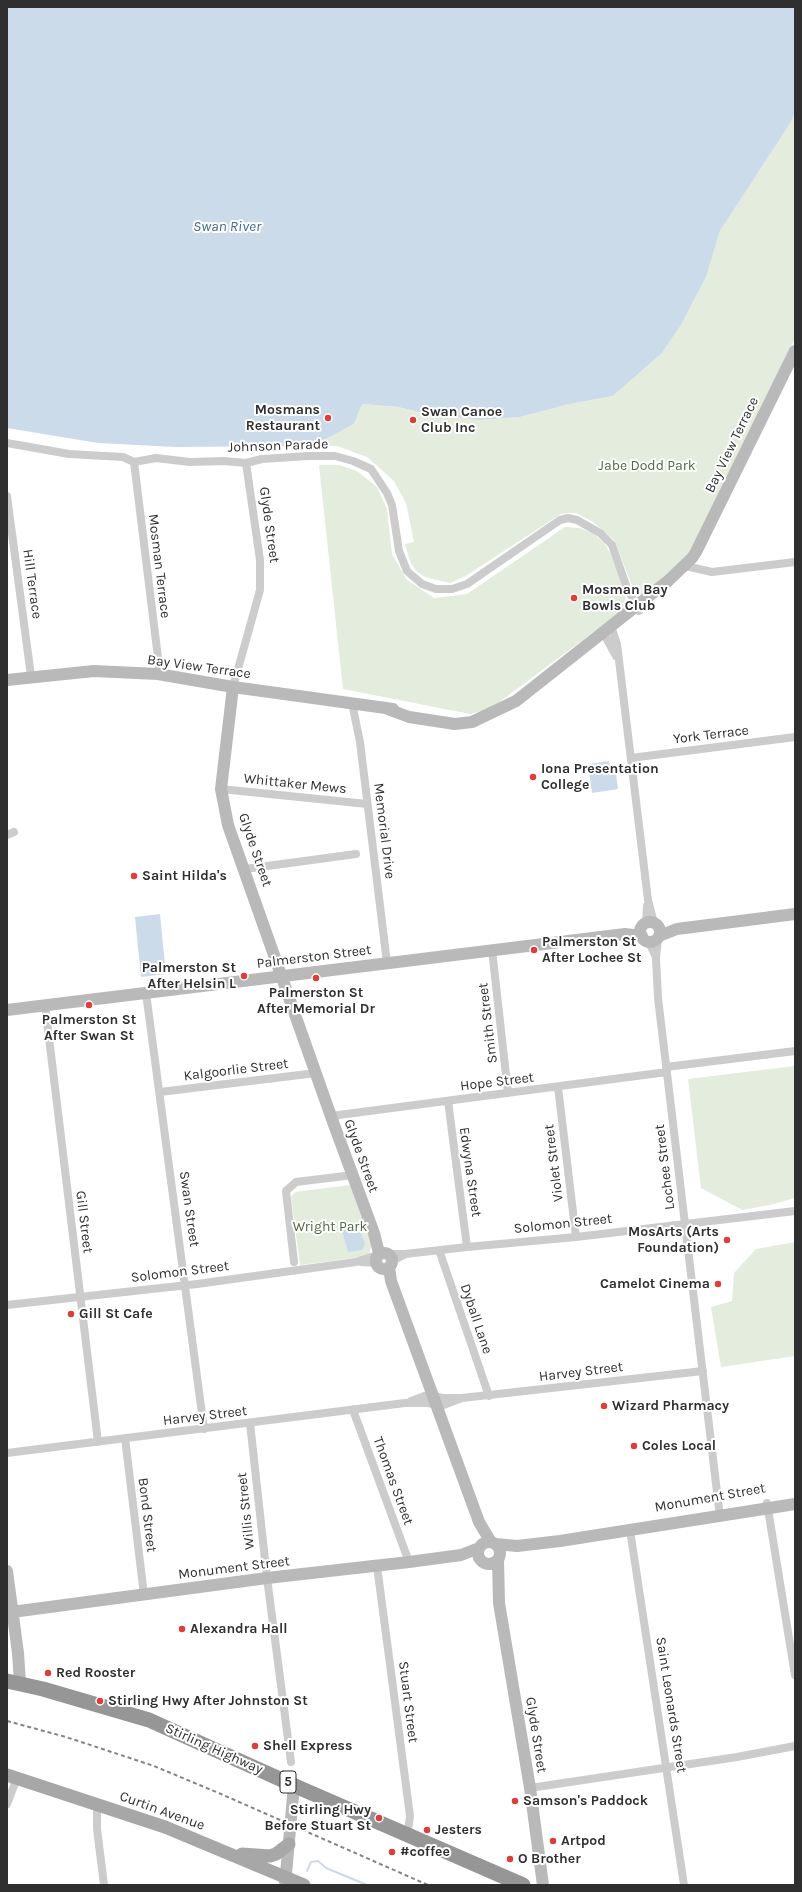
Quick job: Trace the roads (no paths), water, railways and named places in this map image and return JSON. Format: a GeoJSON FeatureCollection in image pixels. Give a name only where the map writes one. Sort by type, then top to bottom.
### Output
{"type":"FeatureCollection","features":[{"type":"Feature","properties":{"kind":"highway","name":"Stirling Highway"},"geometry":{"type":"LineString","coordinates":[[11,1684],[49,1690],[149,1720],[297,1791],[523,1885]]}},
{"type":"Feature","properties":{"kind":"highway","name":"Stirling Highway"},"geometry":{"type":"LineString","coordinates":[[407,1838],[502,1885]]}},
{"type":"Feature","properties":{"kind":"main road","name":"Curtin Avenue"},"geometry":{"type":"LineString","coordinates":[[12,1776],[165,1827],[230,1853],[288,1882],[304,1885]]}},
{"type":"Feature","properties":{"kind":"main road"},"geometry":{"type":"LineString","coordinates":[[230,1853],[270,1856],[276,1854],[289,1844]]}},
{"type":"Feature","properties":{"kind":"street","name":"Bay View Terrace"},"geometry":{"type":"LineString","coordinates":[[7,680],[31,676],[94,671],[158,674],[233,687],[449,716],[477,714],[516,701],[641,607],[692,562],[795,351]]}},
{"type":"Feature","properties":{"kind":"street","name":"Johnson Parade"},"geometry":{"type":"LineString","coordinates":[[7,443],[69,454],[122,457],[134,462],[156,458],[190,462],[224,461],[246,463],[262,459],[335,456],[354,461],[371,469],[387,493],[392,505],[398,551],[403,564],[412,576],[422,584],[436,589],[452,589],[467,584],[560,520],[568,518],[586,524],[606,538],[612,545],[627,588],[641,607]]}},
{"type":"Feature","properties":{"kind":"street","name":"Mosman Terrace"},"geometry":{"type":"LineString","coordinates":[[134,462],[159,666],[158,674]]}},
{"type":"Feature","properties":{"kind":"street","name":"Glyde Street"},"geometry":{"type":"LineString","coordinates":[[246,463],[260,560],[260,590],[233,687],[221,789],[228,825],[245,869],[331,1116],[489,1552],[498,1591],[530,1788],[543,1885]]}},
{"type":"Feature","properties":{"kind":"street","name":"Hill Terrace"},"geometry":{"type":"LineString","coordinates":[[7,496],[31,676]]}},
{"type":"Feature","properties":{"kind":"street"},"geometry":{"type":"LineString","coordinates":[[692,562],[712,572],[795,562]]}},
{"type":"Feature","properties":{"kind":"street","name":"Lochee Street"},"geometry":{"type":"LineString","coordinates":[[605,633],[617,644],[651,931],[656,958],[684,1222],[720,1514]]}},
{"type":"Feature","properties":{"kind":"street","name":"Memorial Drive"},"geometry":{"type":"LineString","coordinates":[[352,703],[360,742],[387,963]]}},
{"type":"Feature","properties":{"kind":"street","name":"York Terrace"},"geometry":{"type":"LineString","coordinates":[[631,758],[795,737]]}},
{"type":"Feature","properties":{"kind":"street","name":"Whittaker Mews"},"geometry":{"type":"LineString","coordinates":[[221,789],[367,804]]}},
{"type":"Feature","properties":{"kind":"street"},"geometry":{"type":"LineString","coordinates":[[245,869],[356,854]]}},
{"type":"Feature","properties":{"kind":"street"},"geometry":{"type":"LineString","coordinates":[[651,931],[795,914]]}},
{"type":"Feature","properties":{"kind":"street","name":"Palmerston Street"},"geometry":{"type":"LineString","coordinates":[[7,1010],[651,931]]}},
{"type":"Feature","properties":{"kind":"street","name":"Smith Street"},"geometry":{"type":"LineString","coordinates":[[492,950],[508,1093]]}},
{"type":"Feature","properties":{"kind":"street","name":"Swan Street"},"geometry":{"type":"LineString","coordinates":[[146,992],[204,1429]]}},
{"type":"Feature","properties":{"kind":"street","name":"Gill Street"},"geometry":{"type":"LineString","coordinates":[[45,1005],[98,1442]]}},
{"type":"Feature","properties":{"kind":"street","name":"Hope Street"},"geometry":{"type":"LineString","coordinates":[[331,1116],[558,1087],[795,1051]]}},
{"type":"Feature","properties":{"kind":"street","name":"Kalgoorlie Street"},"geometry":{"type":"LineString","coordinates":[[160,1092],[316,1073]]}},
{"type":"Feature","properties":{"kind":"street","name":"Violet Street"},"geometry":{"type":"LineString","coordinates":[[558,1087],[576,1236]]}},
{"type":"Feature","properties":{"kind":"street","name":"Edwyna Street"},"geometry":{"type":"LineString","coordinates":[[448,1101],[467,1247]]}},
{"type":"Feature","properties":{"kind":"street"},"geometry":{"type":"LineString","coordinates":[[294,1262],[286,1191],[296,1182],[353,1175]]}},
{"type":"Feature","properties":{"kind":"street","name":"Solomon Street"},"geometry":{"type":"LineString","coordinates":[[7,1304],[186,1285],[384,1259],[405,1254],[576,1236],[684,1222],[795,1211]]}},
{"type":"Feature","properties":{"kind":"street","name":"Dyball Lane"},"geometry":{"type":"LineString","coordinates":[[439,1250],[489,1396]]}},
{"type":"Feature","properties":{"kind":"street","name":"Harvey Street"},"geometry":{"type":"LineString","coordinates":[[7,1453],[405,1403],[428,1403],[434,1400],[448,1404],[462,1398],[703,1371]]}},
{"type":"Feature","properties":{"kind":"street","name":"Thomas Street"},"geometry":{"type":"LineString","coordinates":[[353,1410],[409,1562]]}},
{"type":"Feature","properties":{"kind":"street","name":"Willis Street"},"geometry":{"type":"LineString","coordinates":[[250,1423],[267,1578],[291,1762]]}},
{"type":"Feature","properties":{"kind":"street","name":"Bond Street"},"geometry":{"type":"LineString","coordinates":[[125,1438],[144,1595]]}},
{"type":"Feature","properties":{"kind":"street","name":"Monument Street"},"geometry":{"type":"LineString","coordinates":[[12,1612],[267,1578],[489,1552],[517,1546],[630,1530],[640,1525],[720,1514],[795,1498]]}},
{"type":"Feature","properties":{"kind":"street","name":"Monument Street"},"geometry":{"type":"LineString","coordinates":[[767,1505],[795,1504]]}},
{"type":"Feature","properties":{"kind":"street"},"geometry":{"type":"LineString","coordinates":[[767,1505],[795,1674]]}},
{"type":"Feature","properties":{"kind":"street","name":"Saint Leonards Street"},"geometry":{"type":"LineString","coordinates":[[630,1530],[684,1885]]}},
{"type":"Feature","properties":{"kind":"street","name":"Stuart Street"},"geometry":{"type":"LineString","coordinates":[[377,1566],[410,1816],[407,1838]]}},
{"type":"Feature","properties":{"kind":"street"},"geometry":{"type":"LineString","coordinates":[[7,1571],[18,1653],[11,1684]]}},
{"type":"Feature","properties":{"kind":"street"},"geometry":{"type":"LineString","coordinates":[[530,1788],[667,1766],[737,1757],[795,1746]]}},
{"type":"Feature","properties":{"kind":"street"},"geometry":{"type":"LineString","coordinates":[[7,1804],[12,1776]]}},
{"type":"Feature","properties":{"kind":"street"},"geometry":{"type":"LineString","coordinates":[[288,1882],[289,1844],[297,1791]]}},
{"type":"Feature","properties":{"kind":"street"},"geometry":{"type":"LineString","coordinates":[[288,1882],[297,1791]]}},
{"type":"Feature","properties":{"kind":"street"},"geometry":{"type":"LineString","coordinates":[[96,1805],[97,1830],[104,1885]]}},
{"type":"Feature","properties":{"kind":"water","name":"Swan River"},"geometry":{"type":"Polygon","coordinates":[[[7,7],[795,7],[795,112],[791,122],[720,231],[706,277],[681,325],[662,353],[613,396],[569,404],[520,417],[480,420],[423,413],[398,407],[362,404],[354,424],[313,446],[175,447],[98,443],[7,428],[7,7]]]}},
{"type":"Feature","properties":{"kind":"water"},"geometry":{"type":"Polygon","coordinates":[[[609,761],[611,774],[616,774],[618,789],[592,793],[588,764],[609,761]]]}},
{"type":"Feature","properties":{"kind":"water"},"geometry":{"type":"Polygon","coordinates":[[[160,914],[166,974],[141,977],[135,917],[160,914]]]}},
{"type":"Feature","properties":{"kind":"water"},"geometry":{"type":"Polygon","coordinates":[[[358,1225],[365,1244],[362,1250],[348,1252],[341,1228],[358,1225]]]}},
{"type":"Feature","properties":{"kind":"waterway"},"geometry":{"type":"LineString","coordinates":[[307,1871],[311,1862],[318,1861],[326,1868],[367,1885]]}},
{"type":"Feature","properties":{"kind":"railway"},"geometry":{"type":"LineString","coordinates":[[7,1721],[66,1737],[154,1766],[428,1885]]}},
{"type":"Feature","properties":{"kind":"place","name":"Mosmans Restaurant"},"geometry":{"type":"Point","coordinates":[328,418]}},
{"type":"Feature","properties":{"kind":"place","name":"Swan Canoe Club Inc"},"geometry":{"type":"Point","coordinates":[413,420]}},
{"type":"Feature","properties":{"kind":"place","name":"Mosman Bay Bowls Club"},"geometry":{"type":"Point","coordinates":[574,598]}},
{"type":"Feature","properties":{"kind":"place","name":"Iona Presentation College"},"geometry":{"type":"Point","coordinates":[533,777]}},
{"type":"Feature","properties":{"kind":"place","name":"Saint Hilda's"},"geometry":{"type":"Point","coordinates":[134,876]}},
{"type":"Feature","properties":{"kind":"place","name":"Palmerston St After Lochee St"},"geometry":{"type":"Point","coordinates":[534,950]}},
{"type":"Feature","properties":{"kind":"place","name":"Palmerston St After Helsin L"},"geometry":{"type":"Point","coordinates":[244,976]}},
{"type":"Feature","properties":{"kind":"place","name":"Palmerston St After Memorial Dr"},"geometry":{"type":"Point","coordinates":[316,978]}},
{"type":"Feature","properties":{"kind":"place","name":"Palmerston St After Swan St"},"geometry":{"type":"Point","coordinates":[89,1005]}},
{"type":"Feature","properties":{"kind":"place","name":"MosArts (Arts Foundation)"},"geometry":{"type":"Point","coordinates":[727,1240]}},
{"type":"Feature","properties":{"kind":"place","name":"Camelot Cinema"},"geometry":{"type":"Point","coordinates":[718,1284]}},
{"type":"Feature","properties":{"kind":"place","name":"Gill St Cafe"},"geometry":{"type":"Point","coordinates":[71,1314]}},
{"type":"Feature","properties":{"kind":"place","name":"Wizard Pharmacy"},"geometry":{"type":"Point","coordinates":[604,1406]}},
{"type":"Feature","properties":{"kind":"place","name":"Coles Local"},"geometry":{"type":"Point","coordinates":[634,1446]}},
{"type":"Feature","properties":{"kind":"place","name":"Alexandra Hall"},"geometry":{"type":"Point","coordinates":[182,1629]}},
{"type":"Feature","properties":{"kind":"place","name":"Red Rooster"},"geometry":{"type":"Point","coordinates":[48,1673]}},
{"type":"Feature","properties":{"kind":"place","name":"Stirling Hwy After Johnston St"},"geometry":{"type":"Point","coordinates":[100,1701]}},
{"type":"Feature","properties":{"kind":"place","name":"Shell Express"},"geometry":{"type":"Point","coordinates":[255,1746]}},
{"type":"Feature","properties":{"kind":"place","name":"Samson's Paddock"},"geometry":{"type":"Point","coordinates":[515,1801]}},
{"type":"Feature","properties":{"kind":"place","name":"Stirling Hwy Before Stuart St"},"geometry":{"type":"Point","coordinates":[379,1818]}},
{"type":"Feature","properties":{"kind":"place","name":"Jesters"},"geometry":{"type":"Point","coordinates":[427,1830]}},
{"type":"Feature","properties":{"kind":"place","name":"Artpod"},"geometry":{"type":"Point","coordinates":[553,1841]}},
{"type":"Feature","properties":{"kind":"place","name":"#coffee"},"geometry":{"type":"Point","coordinates":[392,1852]}},
{"type":"Feature","properties":{"kind":"place","name":"O Brother"},"geometry":{"type":"Point","coordinates":[510,1859]}},
{"type":"Feature","properties":{"kind":"park label","name":"Jabe Dodd Park"},"geometry":{"type":"Point","coordinates":[647,466]}},
{"type":"Feature","properties":{"kind":"park label","name":"Wright Park"},"geometry":{"type":"Point","coordinates":[330,1227]}}]}
